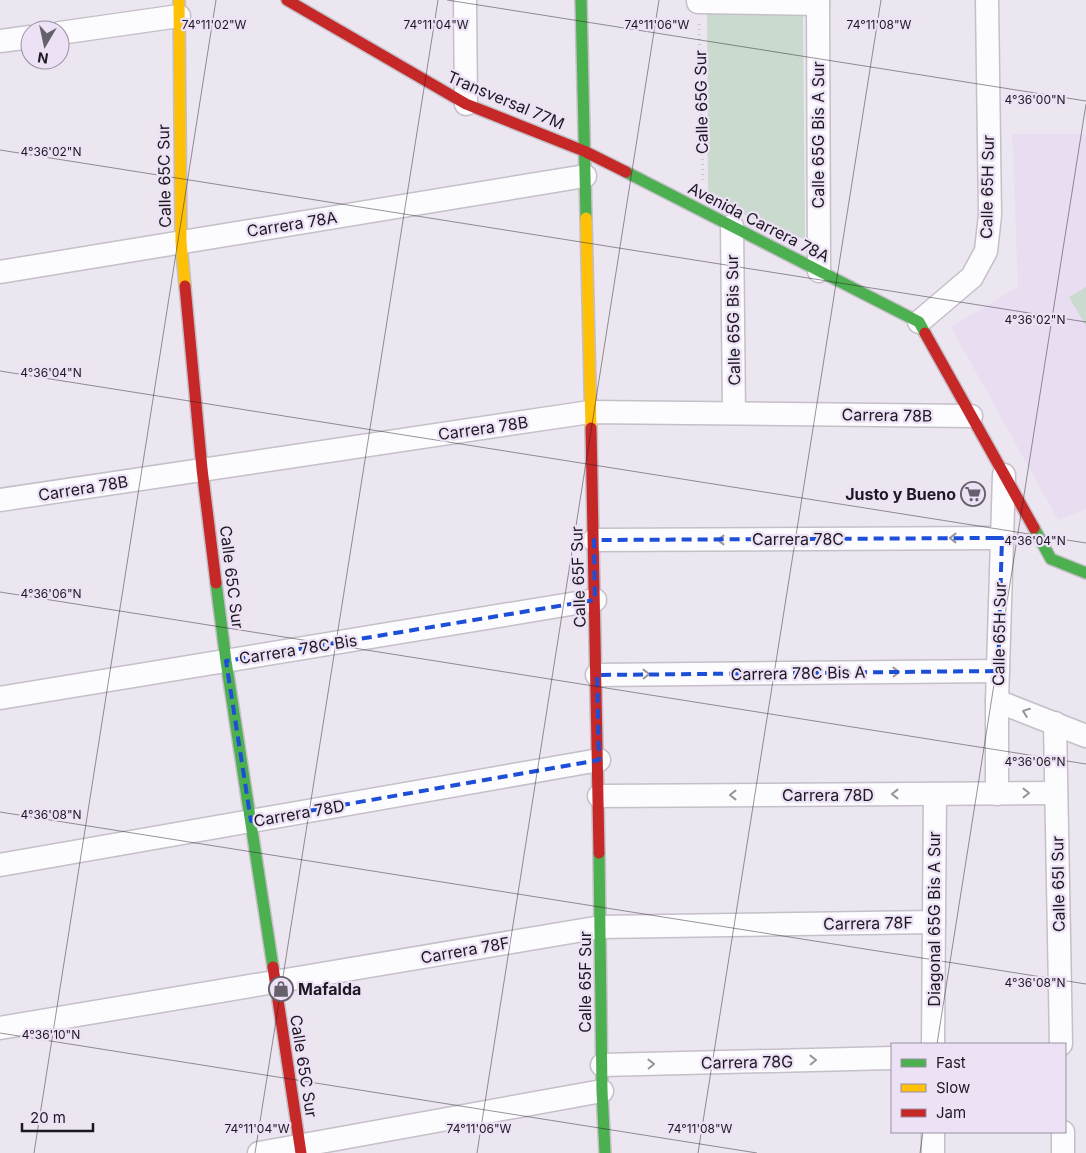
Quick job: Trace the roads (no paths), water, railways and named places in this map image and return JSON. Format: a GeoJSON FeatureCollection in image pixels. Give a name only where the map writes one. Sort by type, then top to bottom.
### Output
{"type":"FeatureCollection","features":[{"type":"Feature","properties":{"kind":"street"},"geometry":{"type":"LineString","coordinates":[[465,0],[466,104]]}},
{"type":"Feature","properties":{"kind":"street","name":"Calle 65F Sur"},"geometry":{"type":"LineString","coordinates":[[581,0],[596,600],[602,1090],[605,1153]]}},
{"type":"Feature","properties":{"kind":"street","name":"Calle 65H Sur"},"geometry":{"type":"LineString","coordinates":[[919,322],[972,277],[986,251],[990,215],[987,0]]}},
{"type":"Feature","properties":{"kind":"street","name":"Transversal 77M"},"geometry":{"type":"LineString","coordinates":[[291,1],[466,104],[584,151]]}},
{"type":"Feature","properties":{"kind":"street"},"geometry":{"type":"LineString","coordinates":[[698,2],[818,2]]}},
{"type":"Feature","properties":{"kind":"street","name":"Calle 65G Bis A Sur"},"geometry":{"type":"LineString","coordinates":[[818,2],[819,271]]}},
{"type":"Feature","properties":{"kind":"street"},"geometry":{"type":"LineString","coordinates":[[70,31],[179,8]]}},
{"type":"Feature","properties":{"kind":"street","name":"Calle 65C Sur"},"geometry":{"type":"LineString","coordinates":[[179,8],[181,242],[202,469],[226,661],[301,1149]]}},
{"type":"Feature","properties":{"kind":"street"},"geometry":{"type":"LineString","coordinates":[[0,41],[20,38]]}},
{"type":"Feature","properties":{"kind":"street","name":"Avenida Carrera 78A"},"geometry":{"type":"LineString","coordinates":[[584,151],[919,322]]}},
{"type":"Feature","properties":{"kind":"street","name":"Carrera 78A"},"geometry":{"type":"LineString","coordinates":[[0,272],[585,176]]}},
{"type":"Feature","properties":{"kind":"street","name":"Calle 65G Bis Sur"},"geometry":{"type":"LineString","coordinates":[[732,226],[734,414]]}},
{"type":"Feature","properties":{"kind":"street"},"geometry":{"type":"LineString","coordinates":[[919,322],[1051,560],[1086,573]]}},
{"type":"Feature","properties":{"kind":"street","name":"Carrera 78B"},"geometry":{"type":"LineString","coordinates":[[0,500],[590,412],[971,416]]}},
{"type":"Feature","properties":{"kind":"street","name":"Calle 65H Sur"},"geometry":{"type":"LineString","coordinates":[[997,794],[998,671],[1004,474]]}},
{"type":"Feature","properties":{"kind":"street","name":"Carrera 78C"},"geometry":{"type":"LineString","coordinates":[[594,540],[1002,538]]}},
{"type":"Feature","properties":{"kind":"street","name":"Carrera 78C Bis"},"geometry":{"type":"LineString","coordinates":[[0,698],[596,600]]}},
{"type":"Feature","properties":{"kind":"street","name":"Carrera 78C Bis A"},"geometry":{"type":"LineString","coordinates":[[597,675],[998,671]]}},
{"type":"Feature","properties":{"kind":"street"},"geometry":{"type":"LineString","coordinates":[[998,701],[1086,736]]}},
{"type":"Feature","properties":{"kind":"street","name":"Calle 65I Sur"},"geometry":{"type":"LineString","coordinates":[[1055,723],[1061,1043]]}},
{"type":"Feature","properties":{"kind":"street","name":"Carrera 78D"},"geometry":{"type":"LineString","coordinates":[[0,865],[599,760]]}},
{"type":"Feature","properties":{"kind":"street","name":"Carrera 78D"},"geometry":{"type":"LineString","coordinates":[[599,796],[1056,793]]}},
{"type":"Feature","properties":{"kind":"street","name":"Diagonal 65G Bis A Sur"},"geometry":{"type":"LineString","coordinates":[[933,1043],[935,794]]}},
{"type":"Feature","properties":{"kind":"street","name":"Carrera 78F"},"geometry":{"type":"LineString","coordinates":[[0,1028],[601,927],[934,922]]}},
{"type":"Feature","properties":{"kind":"street","name":"Carrera 78G"},"geometry":{"type":"LineString","coordinates":[[602,1065],[891,1058]]}},
{"type":"Feature","properties":{"kind":"street"},"geometry":{"type":"LineString","coordinates":[[259,1153],[301,1149],[602,1090]]}},
{"type":"Feature","properties":{"kind":"street"},"geometry":{"type":"LineString","coordinates":[[933,1133],[933,1153]]}},
{"type":"Feature","properties":{"kind":"street"},"geometry":{"type":"LineString","coordinates":[[1063,1133],[1063,1153]]}},
{"type":"Feature","properties":{"kind":"place","name":"Justo y Bueno"},"geometry":{"type":"Point","coordinates":[973,494]}},
{"type":"Feature","properties":{"kind":"place","name":"Mafalda"},"geometry":{"type":"Point","coordinates":[281,989]}}]}
